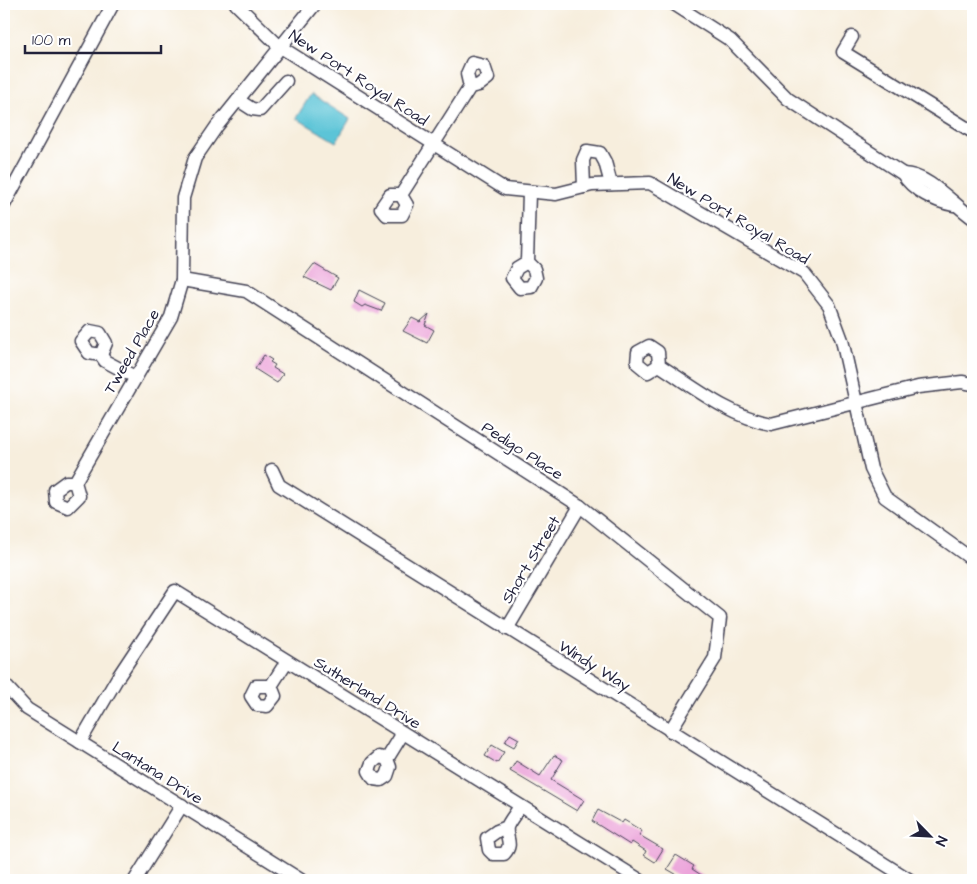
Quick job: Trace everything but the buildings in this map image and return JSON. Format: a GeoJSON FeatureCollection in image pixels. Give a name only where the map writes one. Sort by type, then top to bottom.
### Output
{"type":"FeatureCollection","features":[{"type":"Feature","properties":{"kind":"street"},"geometry":{"type":"LineString","coordinates":[[4,205],[113,4]]}},
{"type":"Feature","properties":{"kind":"street","name":"New Port Royal Road"},"geometry":{"type":"LineString","coordinates":[[236,4],[279,46],[434,146],[505,189],[556,194],[584,187],[650,183],[804,273],[829,305],[842,340],[871,469],[884,497],[973,560]]}},
{"type":"Feature","properties":{"kind":"street","name":"Tweed Place"},"geometry":{"type":"LineString","coordinates":[[74,482],[171,317],[182,280],[183,198],[195,158],[279,46],[315,4]]}},
{"type":"Feature","properties":{"kind":"street"},"geometry":{"type":"LineString","coordinates":[[674,4],[730,40],[788,100],[903,174],[908,182],[942,203],[954,205],[973,218]]}},
{"type":"Feature","properties":{"kind":"street"},"geometry":{"type":"LineString","coordinates":[[852,37],[843,52],[973,132]]}},
{"type":"Feature","properties":{"kind":"street"},"geometry":{"type":"LineString","coordinates":[[238,100],[252,109],[260,110],[286,81]]}},
{"type":"Feature","properties":{"kind":"street"},"geometry":{"type":"LineString","coordinates":[[401,195],[470,87]]}},
{"type":"Feature","properties":{"kind":"street"},"geometry":{"type":"LineString","coordinates":[[584,187],[583,160],[587,151],[600,154],[605,162],[611,184]]}},
{"type":"Feature","properties":{"kind":"street"},"geometry":{"type":"LineString","coordinates":[[527,262],[529,192]]}},
{"type":"Feature","properties":{"kind":"street","name":"Pedigo Place"},"geometry":{"type":"LineString","coordinates":[[182,280],[246,291],[580,506],[720,618],[716,658],[670,731]]}},
{"type":"Feature","properties":{"kind":"street"},"geometry":{"type":"LineString","coordinates":[[101,355],[105,361],[135,377]]}},
{"type":"Feature","properties":{"kind":"street"},"geometry":{"type":"LineString","coordinates":[[659,365],[726,408],[751,420],[771,424],[918,387],[962,382],[973,384]]}},
{"type":"Feature","properties":{"kind":"street","name":"Windy Way"},"geometry":{"type":"LineString","coordinates":[[272,470],[279,485],[910,880]]}},
{"type":"Feature","properties":{"kind":"street","name":"Short Street"},"geometry":{"type":"LineString","coordinates":[[507,629],[580,506]]}},
{"type":"Feature","properties":{"kind":"street","name":"Sutherland Drive"},"geometry":{"type":"LineString","coordinates":[[80,742],[113,685],[175,591],[633,878]]}},
{"type":"Feature","properties":{"kind":"street"},"geometry":{"type":"LineString","coordinates":[[271,686],[287,661]]}},
{"type":"Feature","properties":{"kind":"street","name":"Lantana Drive"},"geometry":{"type":"LineString","coordinates":[[4,684],[26,708],[301,880]]}},
{"type":"Feature","properties":{"kind":"street"},"geometry":{"type":"LineString","coordinates":[[387,759],[403,733]]}},
{"type":"Feature","properties":{"kind":"street"},"geometry":{"type":"LineString","coordinates":[[135,880],[182,805]]}},
{"type":"Feature","properties":{"kind":"street"},"geometry":{"type":"LineString","coordinates":[[507,827],[520,806]]}},
{"type":"Feature","properties":{"kind":"water"},"geometry":{"type":"Polygon","coordinates":[[[311,94],[350,119],[336,142],[296,118],[311,94]]]}}]}
